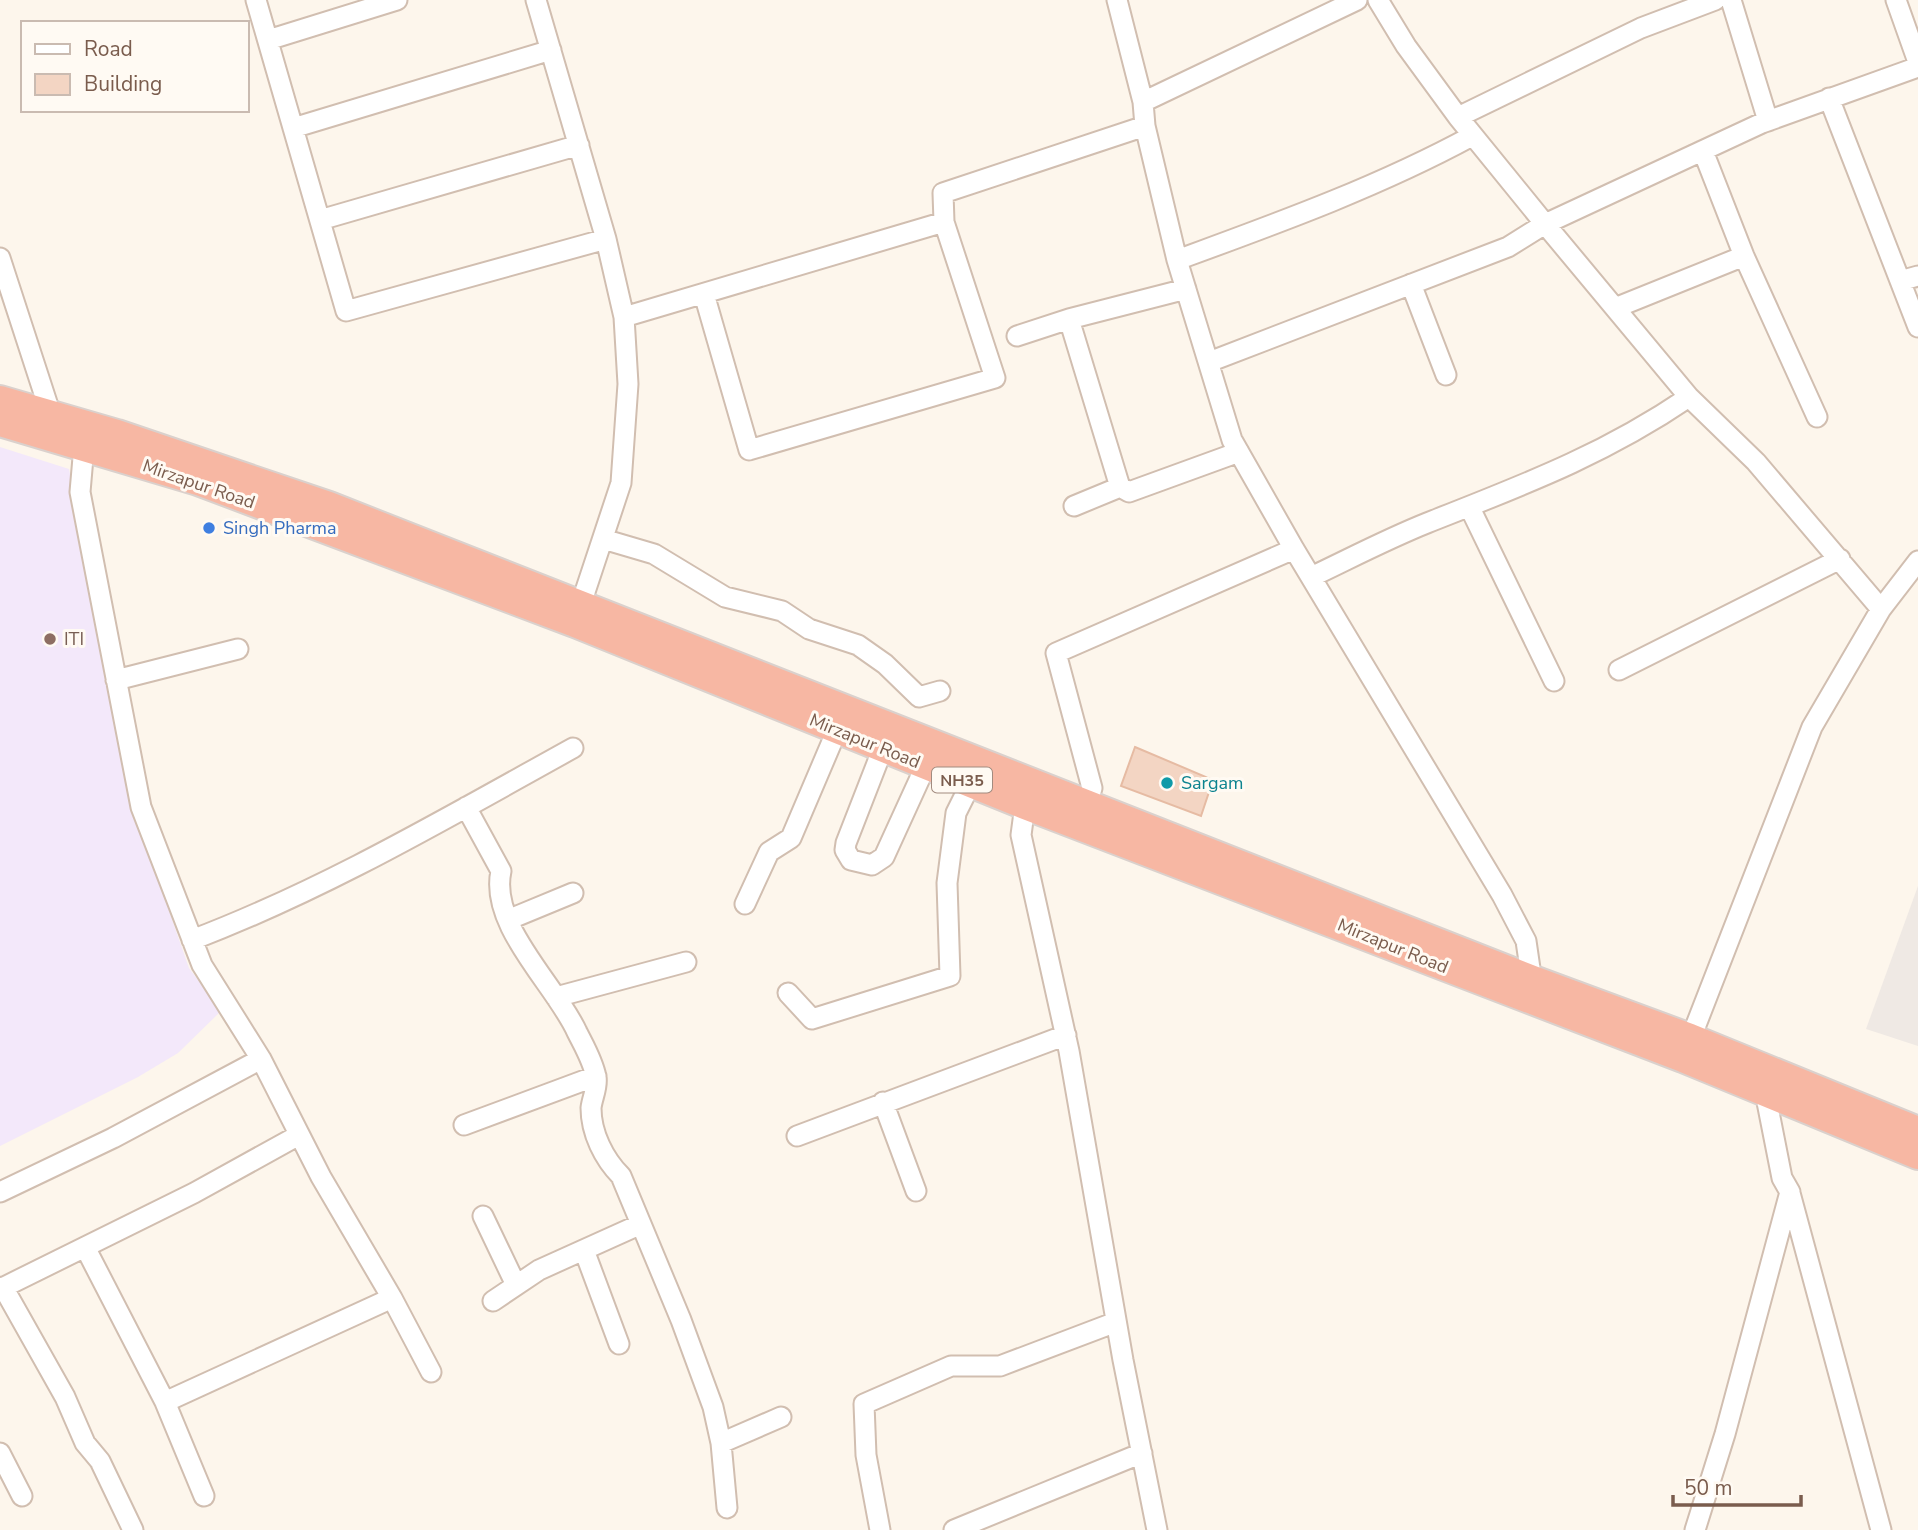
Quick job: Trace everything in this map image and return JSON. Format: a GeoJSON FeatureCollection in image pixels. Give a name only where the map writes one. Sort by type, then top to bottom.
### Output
{"type":"FeatureCollection","features":[{"type":"Feature","properties":{"kind":"highway","name":"Mirzapur Road"},"geometry":{"type":"LineString","coordinates":[[0,400],[328,506],[578,613],[837,730],[1025,805],[1083,815]]}},
{"type":"Feature","properties":{"kind":"highway","name":"Mirzapur Road"},"geometry":{"type":"LineString","coordinates":[[0,422],[198,481],[578,613],[1083,815],[1533,990],[1918,1131]]}},
{"type":"Feature","properties":{"kind":"highway","name":"Mirzapur Road"},"geometry":{"type":"LineString","coordinates":[[1687,1048],[1765,1092],[1918,1155]]}},
{"type":"Feature","properties":{"kind":"street"},"geometry":{"type":"LineString","coordinates":[[256,0],[346,311],[606,239]]}},
{"type":"Feature","properties":{"kind":"street"},"geometry":{"type":"LineString","coordinates":[[268,40],[397,0]]}},
{"type":"Feature","properties":{"kind":"street"},"geometry":{"type":"LineString","coordinates":[[536,0],[606,239],[624,317],[626,429],[621,483],[578,613]]}},
{"type":"Feature","properties":{"kind":"street"},"geometry":{"type":"LineString","coordinates":[[1118,0],[1177,260],[1232,440],[1294,549],[1502,895],[1526,941],[1533,990]]}},
{"type":"Feature","properties":{"kind":"street"},"geometry":{"type":"LineString","coordinates":[[1143,102],[1357,0]]}},
{"type":"Feature","properties":{"kind":"street"},"geometry":{"type":"LineString","coordinates":[[1378,0],[1406,46],[1472,136],[1689,397],[1756,462],[1881,609]]}},
{"type":"Feature","properties":{"kind":"street"},"geometry":{"type":"LineString","coordinates":[[1458,117],[1641,28],[1715,0]]}},
{"type":"Feature","properties":{"kind":"street"},"geometry":{"type":"LineString","coordinates":[[1731,0],[1768,121]]}},
{"type":"Feature","properties":{"kind":"street"},"geometry":{"type":"LineString","coordinates":[[1896,0],[1918,62]]}},
{"type":"Feature","properties":{"kind":"street"},"geometry":{"type":"LineString","coordinates":[[293,128],[551,50]]}},
{"type":"Feature","properties":{"kind":"street"},"geometry":{"type":"LineString","coordinates":[[1209,362],[1508,247],[1545,224],[1768,121],[1918,67]]}},
{"type":"Feature","properties":{"kind":"street"},"geometry":{"type":"LineString","coordinates":[[1829,98],[1909,278],[1918,327]]}},
{"type":"Feature","properties":{"kind":"street"},"geometry":{"type":"LineString","coordinates":[[704,294],[749,450],[995,378],[944,222],[943,194],[1145,126]]}},
{"type":"Feature","properties":{"kind":"street"},"geometry":{"type":"LineString","coordinates":[[1177,260],[1336,201],[1422,163],[1472,136]]}},
{"type":"Feature","properties":{"kind":"street"},"geometry":{"type":"LineString","coordinates":[[320,220],[579,145]]}},
{"type":"Feature","properties":{"kind":"street"},"geometry":{"type":"LineString","coordinates":[[1703,150],[1744,257],[1817,417]]}},
{"type":"Feature","properties":{"kind":"street"},"geometry":{"type":"LineString","coordinates":[[624,317],[944,222]]}},
{"type":"Feature","properties":{"kind":"street"},"geometry":{"type":"LineString","coordinates":[[1615,308],[1744,257]]}},
{"type":"Feature","properties":{"kind":"street"},"geometry":{"type":"LineString","coordinates":[[0,258],[51,415]]}},
{"type":"Feature","properties":{"kind":"street"},"geometry":{"type":"LineString","coordinates":[[1412,285],[1446,375]]}},
{"type":"Feature","properties":{"kind":"street"},"geometry":{"type":"LineString","coordinates":[[1017,336],[1069,319],[1186,289]]}},
{"type":"Feature","properties":{"kind":"street"},"geometry":{"type":"LineString","coordinates":[[1069,319],[1119,487],[1129,492],[1239,452]]}},
{"type":"Feature","properties":{"kind":"street"},"geometry":{"type":"LineString","coordinates":[[1311,577],[1425,524],[1470,508],[1608,448],[1689,397]]}},
{"type":"Feature","properties":{"kind":"street"},"geometry":{"type":"LineString","coordinates":[[84,446],[80,492],[141,807],[202,965],[261,1059],[299,1135],[392,1298],[431,1373]]}},
{"type":"Feature","properties":{"kind":"street"},"geometry":{"type":"LineString","coordinates":[[1074,506],[1119,487]]}},
{"type":"Feature","properties":{"kind":"street"},"geometry":{"type":"LineString","coordinates":[[1470,508],[1553,681]]}},
{"type":"Feature","properties":{"kind":"street"},"geometry":{"type":"LineString","coordinates":[[603,539],[654,554],[726,597],[782,611],[809,629],[858,645],[885,664],[919,696],[940,691]]}},
{"type":"Feature","properties":{"kind":"street"},"geometry":{"type":"LineString","coordinates":[[1083,815],[1093,788],[1056,653],[1294,549]]}},
{"type":"Feature","properties":{"kind":"street"},"geometry":{"type":"LineString","coordinates":[[1619,670],[1840,559]]}},
{"type":"Feature","properties":{"kind":"street"},"geometry":{"type":"LineString","coordinates":[[1687,1048],[1812,727],[1881,609],[1918,561]]}},
{"type":"Feature","properties":{"kind":"street"},"geometry":{"type":"LineString","coordinates":[[116,680],[238,649]]}},
{"type":"Feature","properties":{"kind":"street"},"geometry":{"type":"LineString","coordinates":[[746,904],[769,852],[791,838],[837,730]]}},
{"type":"Feature","properties":{"kind":"street"},"geometry":{"type":"LineString","coordinates":[[192,940],[247,919],[367,863],[573,748]]}},
{"type":"Feature","properties":{"kind":"street"},"geometry":{"type":"LineString","coordinates":[[883,748],[846,843],[847,855],[858,863],[872,864],[888,852],[926,765]]}},
{"type":"Feature","properties":{"kind":"street"},"geometry":{"type":"LineString","coordinates":[[788,993],[812,1019],[950,976],[947,883],[956,813],[971,783]]}},
{"type":"Feature","properties":{"kind":"street"},"geometry":{"type":"LineString","coordinates":[[1025,805],[1021,835],[1066,1035],[1116,1322],[1157,1530]]}},
{"type":"Feature","properties":{"kind":"street"},"geometry":{"type":"LineString","coordinates":[[466,807],[501,871],[497,889],[520,943],[574,1024],[596,1076],[591,1109],[595,1136],[611,1166],[621,1176],[713,1407],[721,1443],[727,1508]]}},
{"type":"Feature","properties":{"kind":"street"},"geometry":{"type":"LineString","coordinates":[[510,919],[573,893]]}},
{"type":"Feature","properties":{"kind":"street"},"geometry":{"type":"LineString","coordinates":[[556,998],[686,962]]}},
{"type":"Feature","properties":{"kind":"street"},"geometry":{"type":"LineString","coordinates":[[797,1136],[1066,1035]]}},
{"type":"Feature","properties":{"kind":"street"},"geometry":{"type":"LineString","coordinates":[[0,1192],[113,1138],[261,1059]]}},
{"type":"Feature","properties":{"kind":"street"},"geometry":{"type":"LineString","coordinates":[[464,1125],[596,1076]]}},
{"type":"Feature","properties":{"kind":"street"},"geometry":{"type":"LineString","coordinates":[[1765,1092],[1782,1178],[1790,1192],[1881,1530]]}},
{"type":"Feature","properties":{"kind":"street"},"geometry":{"type":"LineString","coordinates":[[883,1102],[916,1191]]}},
{"type":"Feature","properties":{"kind":"street"},"geometry":{"type":"LineString","coordinates":[[133,1530],[100,1461],[85,1443],[65,1397],[2,1288],[194,1193],[299,1135]]}},
{"type":"Feature","properties":{"kind":"street"},"geometry":{"type":"LineString","coordinates":[[1695,1530],[1790,1192]]}},
{"type":"Feature","properties":{"kind":"street"},"geometry":{"type":"LineString","coordinates":[[483,1216],[516,1285]]}},
{"type":"Feature","properties":{"kind":"street"},"geometry":{"type":"LineString","coordinates":[[493,1301],[539,1270],[641,1224]]}},
{"type":"Feature","properties":{"kind":"street"},"geometry":{"type":"LineString","coordinates":[[85,1247],[164,1402],[204,1496]]}},
{"type":"Feature","properties":{"kind":"street"},"geometry":{"type":"LineString","coordinates":[[584,1250],[620,1344]]}},
{"type":"Feature","properties":{"kind":"street"},"geometry":{"type":"LineString","coordinates":[[164,1402],[392,1298]]}},
{"type":"Feature","properties":{"kind":"street"},"geometry":{"type":"LineString","coordinates":[[880,1530],[866,1455],[864,1404],[951,1366],[1000,1366],[1116,1322]]}},
{"type":"Feature","properties":{"kind":"street"},"geometry":{"type":"LineString","coordinates":[[721,1443],[781,1417]]}},
{"type":"Feature","properties":{"kind":"street"},"geometry":{"type":"LineString","coordinates":[[954,1530],[1142,1452]]}},
{"type":"Feature","properties":{"kind":"street"},"geometry":{"type":"LineString","coordinates":[[0,1453],[22,1496]]}},
{"type":"Feature","properties":{"kind":"shaded area","name":"ITI"},"geometry":{"type":"Polygon","coordinates":[[[0,447],[69,469],[133,808],[189,968],[221,1011],[178,1053],[138,1077],[0,1146],[0,447]]]}},
{"type":"Feature","properties":{"kind":"shaded area"},"geometry":{"type":"Polygon","coordinates":[[[1918,886],[1918,1046],[1866,1029],[1918,886]]]}},
{"type":"Feature","properties":{"kind":"building","name":"Sargam"},"geometry":{"type":"Polygon","coordinates":[[[1135,747],[1213,780],[1201,816],[1121,786],[1135,747]]]}},
{"type":"Feature","properties":{"kind":"place","name":"Singh Pharma"},"geometry":{"type":"Point","coordinates":[209,528]}},
{"type":"Feature","properties":{"kind":"place","name":"ITI"},"geometry":{"type":"Point","coordinates":[50,639]}},
{"type":"Feature","properties":{"kind":"place","name":"Sargam"},"geometry":{"type":"Point","coordinates":[1167,783]}}]}
